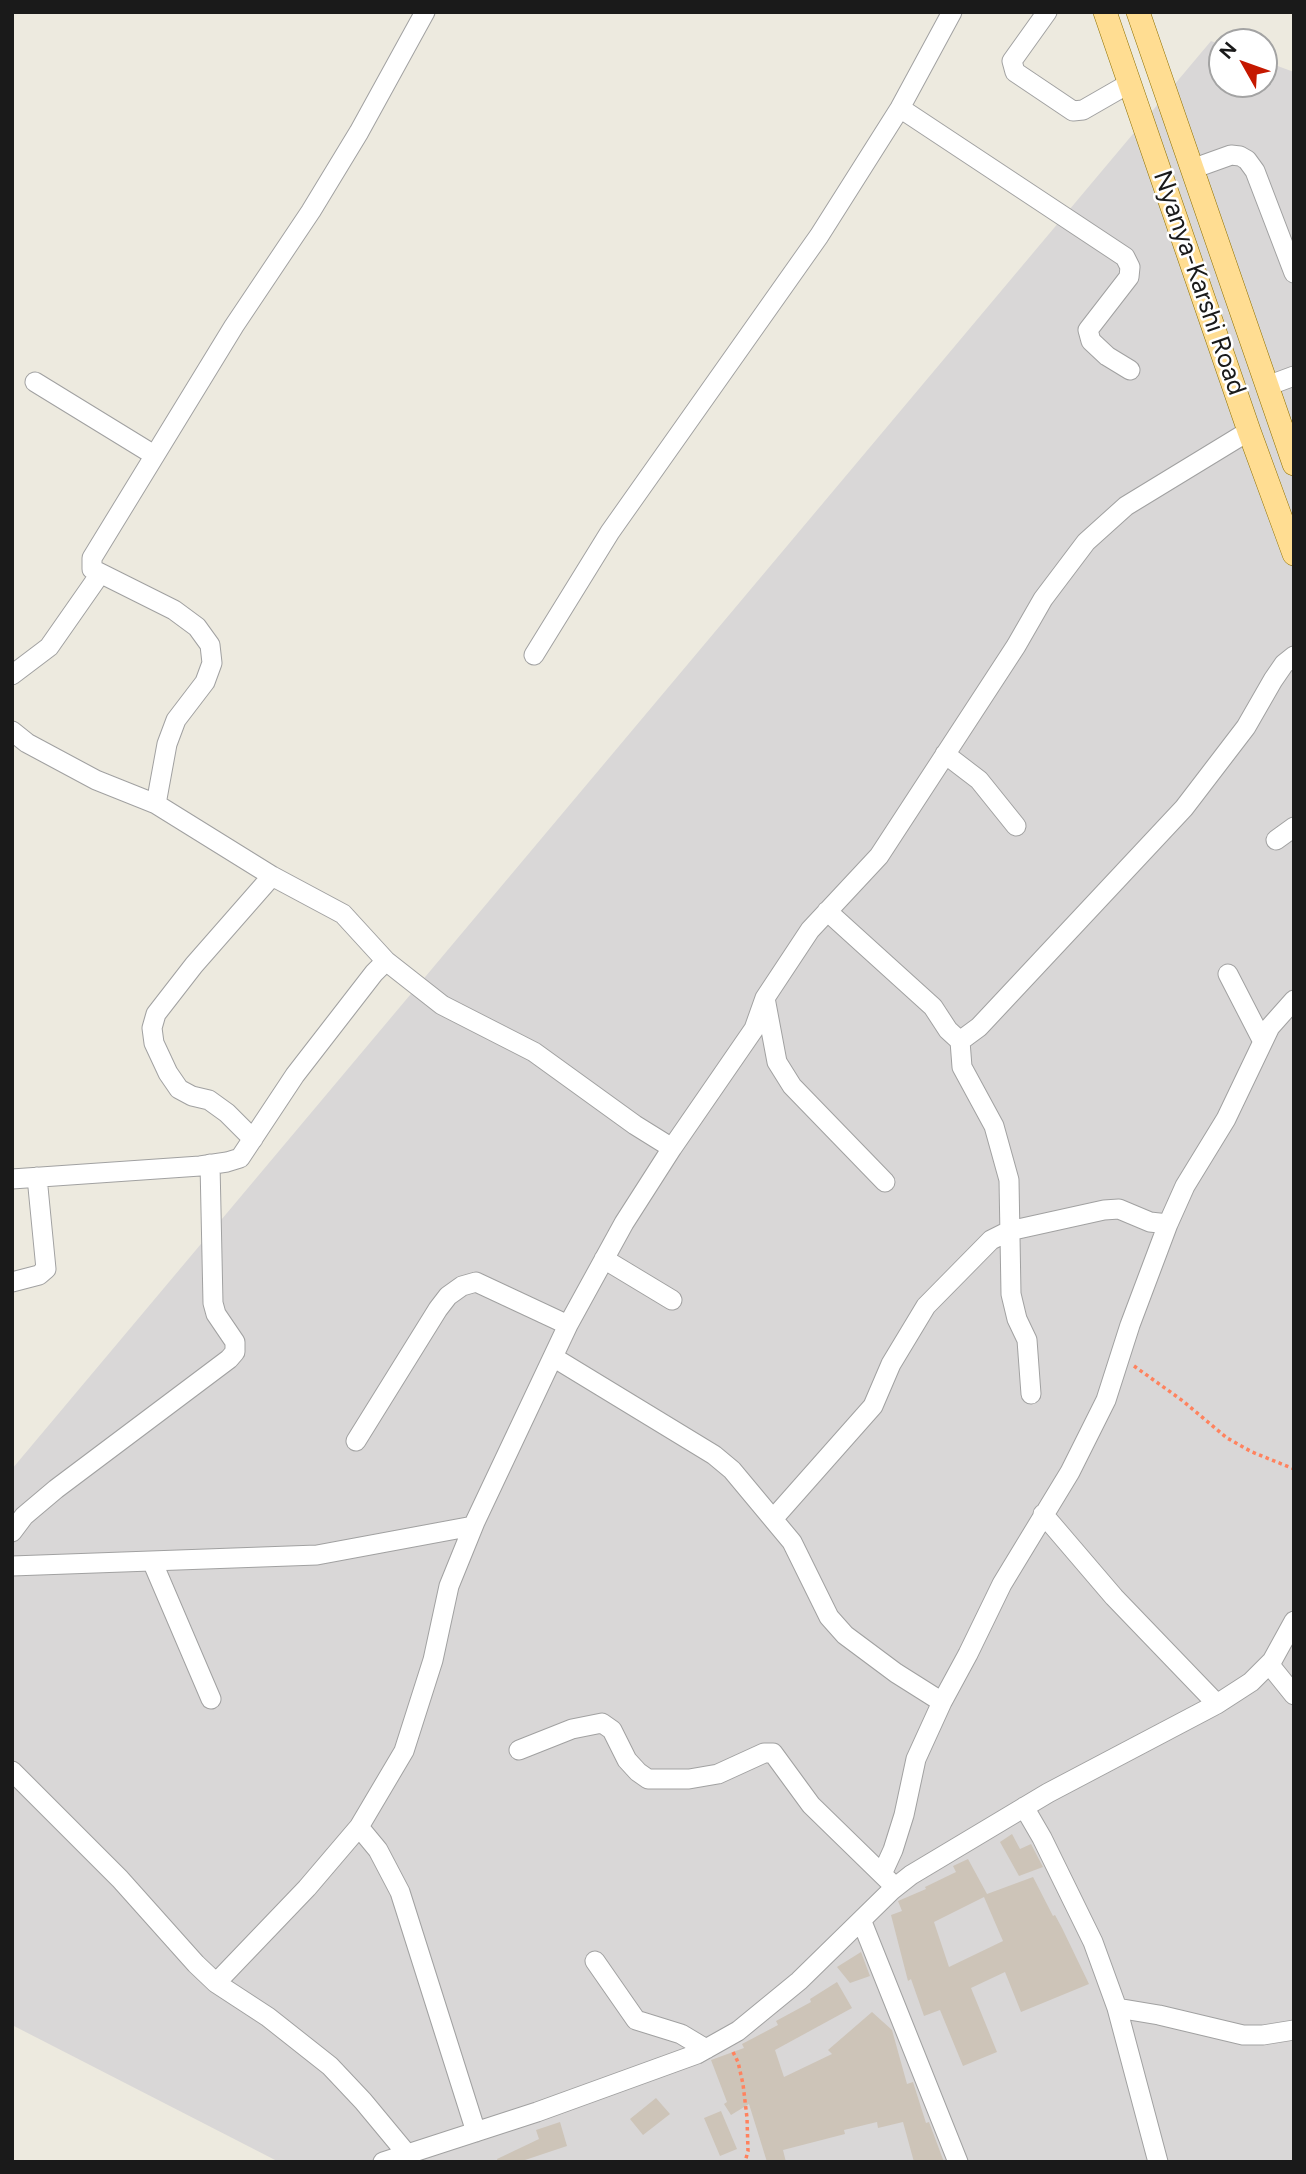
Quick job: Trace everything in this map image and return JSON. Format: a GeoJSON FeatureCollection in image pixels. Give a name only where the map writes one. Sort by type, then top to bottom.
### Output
{"type":"FeatureCollection","features":[{"type":"Feature","properties":{"kind":"main road","name":"Nyanya-Karshi Road"},"geometry":{"type":"LineString","coordinates":[[1105,12],[1294,554]]}},
{"type":"Feature","properties":{"kind":"main road","name":"Nyanya-Karshi Road"},"geometry":{"type":"LineString","coordinates":[[1138,12],[1294,464]]}},
{"type":"Feature","properties":{"kind":"main road"},"geometry":{"type":"LineString","coordinates":[[1170,200],[1201,192]]}},
{"type":"Feature","properties":{"kind":"street"},"geometry":{"type":"LineString","coordinates":[[156,804],[167,744],[176,720],[205,682],[212,663],[210,645],[197,627],[174,610],[92,569],[92,558],[234,326],[311,211],[359,132],[425,12]]}},
{"type":"Feature","properties":{"kind":"street"},"geometry":{"type":"LineString","coordinates":[[534,655],[610,532],[819,236],[900,108],[952,12]]}},
{"type":"Feature","properties":{"kind":"street"},"geometry":{"type":"LineString","coordinates":[[1048,12],[1012,61],[1015,72],[1073,111],[1083,110],[1130,83]]}},
{"type":"Feature","properties":{"kind":"street"},"geometry":{"type":"LineString","coordinates":[[900,108],[1125,257],[1129,277],[1088,330],[1091,341],[1107,356],[1130,370]]}},
{"type":"Feature","properties":{"kind":"street"},"geometry":{"type":"LineString","coordinates":[[1192,169],[1231,155],[1247,160],[1255,171],[1294,273]]}},
{"type":"Feature","properties":{"kind":"street"},"geometry":{"type":"LineString","coordinates":[[1267,386],[1294,376]]}},
{"type":"Feature","properties":{"kind":"street"},"geometry":{"type":"LineString","coordinates":[[35,382],[154,455]]}},
{"type":"Feature","properties":{"kind":"street"},"geometry":{"type":"LineString","coordinates":[[216,1983],[307,1888],[359,1827],[404,1751],[433,1660],[449,1587],[473,1526],[568,1325],[624,1223],[754,1029],[765,998],[810,930],[879,856],[1016,646],[1043,599],[1086,542],[1126,506],[1249,431]]}},
{"type":"Feature","properties":{"kind":"street"},"geometry":{"type":"LineString","coordinates":[[12,675],[48,647],[100,574]]}},
{"type":"Feature","properties":{"kind":"street"},"geometry":{"type":"LineString","coordinates":[[960,1041],[989,1018],[1184,808],[1246,727],[1284,664],[1294,656]]}},
{"type":"Feature","properties":{"kind":"street"},"geometry":{"type":"LineString","coordinates":[[12,731],[27,743],[96,780],[156,804],[272,876],[343,914],[386,961],[442,1005],[534,1052],[672,1149]]}},
{"type":"Feature","properties":{"kind":"street"},"geometry":{"type":"LineString","coordinates":[[945,754],[979,780],[1016,826]]}},
{"type":"Feature","properties":{"kind":"street"},"geometry":{"type":"LineString","coordinates":[[1276,840],[1294,827]]}},
{"type":"Feature","properties":{"kind":"street"},"geometry":{"type":"LineString","coordinates":[[253,1139],[227,1113],[209,1100],[179,1089],[159,1053],[152,1028],[156,1014],[194,965],[272,876]]}},
{"type":"Feature","properties":{"kind":"street"},"geometry":{"type":"LineString","coordinates":[[827,911],[933,1007],[948,1030],[960,1041],[962,1067],[994,1126],[1009,1180],[1011,1294],[1017,1319],[1027,1340],[1031,1394]]}},
{"type":"Feature","properties":{"kind":"street"},"geometry":{"type":"LineString","coordinates":[[12,1179],[210,1164],[240,1158],[295,1075],[386,961]]}},
{"type":"Feature","properties":{"kind":"street"},"geometry":{"type":"LineString","coordinates":[[1228,974],[1262,1040]]}},
{"type":"Feature","properties":{"kind":"street"},"geometry":{"type":"LineString","coordinates":[[765,998],[777,1062],[792,1086],[885,1182]]}},
{"type":"Feature","properties":{"kind":"street"},"geometry":{"type":"LineString","coordinates":[[383,2162],[537,2112],[706,2049],[738,2031],[799,1981],[862,1922],[889,1881],[893,1850],[916,1759],[942,1702],[1002,1584],[1070,1472],[1100,1412],[1130,1325],[1185,1186],[1231,1109],[1262,1040],[1294,1000]]}},
{"type":"Feature","properties":{"kind":"street"},"geometry":{"type":"LineString","coordinates":[[12,1532],[24,1516],[56,1489],[235,1352],[235,1342],[216,1314],[212,1303],[210,1164]]}},
{"type":"Feature","properties":{"kind":"street"},"geometry":{"type":"LineString","coordinates":[[12,1282],[39,1275],[46,1269],[37,1177]]}},
{"type":"Feature","properties":{"kind":"street"},"geometry":{"type":"LineString","coordinates":[[773,1518],[873,1406],[891,1364],[926,1306],[992,1240],[1009,1231],[1082,1214],[1119,1209],[1150,1222],[1168,1224]]}},
{"type":"Feature","properties":{"kind":"street"},"geometry":{"type":"LineString","coordinates":[[604,1259],[672,1300]]}},
{"type":"Feature","properties":{"kind":"street"},"geometry":{"type":"LineString","coordinates":[[356,1441],[438,1309],[448,1296],[462,1286],[476,1282],[568,1325]]}},
{"type":"Feature","properties":{"kind":"street"},"geometry":{"type":"LineString","coordinates":[[553,1357],[714,1455],[732,1470],[792,1542],[829,1617],[845,1635],[942,1702]]}},
{"type":"Feature","properties":{"kind":"street"},"geometry":{"type":"LineString","coordinates":[[1043,1514],[1114,1597],[1217,1704]]}},
{"type":"Feature","properties":{"kind":"street"},"geometry":{"type":"LineString","coordinates":[[12,1566],[317,1555],[473,1526]]}},
{"type":"Feature","properties":{"kind":"street"},"geometry":{"type":"LineString","coordinates":[[152,1561],[211,1699]]}},
{"type":"Feature","properties":{"kind":"street"},"geometry":{"type":"LineString","coordinates":[[889,1881],[911,1875],[1024,1807],[1217,1704],[1251,1682],[1269,1664],[1294,1621]]}},
{"type":"Feature","properties":{"kind":"street"},"geometry":{"type":"LineString","coordinates":[[1269,1664],[1294,1695]]}},
{"type":"Feature","properties":{"kind":"street"},"geometry":{"type":"LineString","coordinates":[[519,1750],[572,1730],[602,1723],[612,1730],[627,1760],[648,1779],[690,1779],[718,1774],[764,1753],[773,1754],[811,1805],[889,1881]]}},
{"type":"Feature","properties":{"kind":"street"},"geometry":{"type":"LineString","coordinates":[[12,1771],[120,1879],[196,1964],[216,1983],[268,2017],[330,2066],[407,2154]]}},
{"type":"Feature","properties":{"kind":"street"},"geometry":{"type":"LineString","coordinates":[[1024,1807],[1054,1861],[1093,1942],[1117,2008],[1158,2162]]}},
{"type":"Feature","properties":{"kind":"street"},"geometry":{"type":"LineString","coordinates":[[359,1827],[378,1850],[400,1892],[476,2132]]}},
{"type":"Feature","properties":{"kind":"street"},"geometry":{"type":"LineString","coordinates":[[862,1922],[958,2162]]}},
{"type":"Feature","properties":{"kind":"street"},"geometry":{"type":"LineString","coordinates":[[595,1961],[636,2020],[681,2034],[706,2049]]}},
{"type":"Feature","properties":{"kind":"street"},"geometry":{"type":"LineString","coordinates":[[1117,2008],[1243,2035],[1294,2030]]}},
{"type":"Feature","properties":{"kind":"path"},"geometry":{"type":"LineString","coordinates":[[1121,1357],[1183,1401],[1227,1438],[1252,1452],[1294,1469]]}},
{"type":"Feature","properties":{"kind":"path"},"geometry":{"type":"LineString","coordinates":[[726,2037],[738,2062],[743,2084],[748,2151],[745,2162]]}},
{"type":"Feature","properties":{"kind":"shaded area"},"geometry":{"type":"Polygon","coordinates":[[[1208,45],[1208,98],[1278,98],[1278,66],[1294,72],[1294,2162],[279,2162],[12,2025],[12,1469],[1208,45]]]}},
{"type":"Feature","properties":{"kind":"building"},"geometry":{"type":"Polygon","coordinates":[[[1012,1834],[1020,1849],[1031,1844],[1043,1867],[1019,1876],[1000,1842],[1012,1834]]]}},
{"type":"Feature","properties":{"kind":"building"},"geometry":{"type":"Polygon","coordinates":[[[968,1859],[987,1894],[1033,1877],[1089,1984],[1021,2012],[1005,1972],[971,1988],[997,2052],[963,2066],[940,2010],[924,2016],[911,1979],[908,1981],[891,1915],[902,1911],[898,1901],[956,1872],[953,1866],[968,1859]],[[984,1897],[934,1922],[949,1967],[1003,1941],[984,1897]]]}},
{"type":"Feature","properties":{"kind":"building"},"geometry":{"type":"Polygon","coordinates":[[[861,1952],[870,1976],[850,1983],[837,1967],[861,1952]]]}},
{"type":"Feature","properties":{"kind":"building"},"geometry":{"type":"Polygon","coordinates":[[[837,1982],[852,2008],[775,2050],[784,2077],[832,2054],[828,2050],[872,2012],[892,2030],[907,2084],[913,2082],[926,2123],[929,2122],[944,2162],[914,2162],[903,2122],[878,2128],[877,2122],[844,2130],[845,2134],[783,2150],[786,2162],[767,2162],[749,2104],[731,2115],[724,2104],[727,2102],[711,2060],[744,2048],[742,2044],[778,2025],[776,2021],[811,2002],[810,1999],[837,1982]]]}},
{"type":"Feature","properties":{"kind":"building"},"geometry":{"type":"Polygon","coordinates":[[[656,2098],[670,2114],[643,2135],[630,2119],[656,2098]]]}},
{"type":"Feature","properties":{"kind":"building"},"geometry":{"type":"Polygon","coordinates":[[[721,2111],[737,2149],[720,2156],[704,2118],[721,2111]]]}},
{"type":"Feature","properties":{"kind":"building"},"geometry":{"type":"Polygon","coordinates":[[[560,2122],[567,2146],[519,2162],[498,2162],[497,2159],[539,2139],[536,2130],[560,2122]]]}}]}
